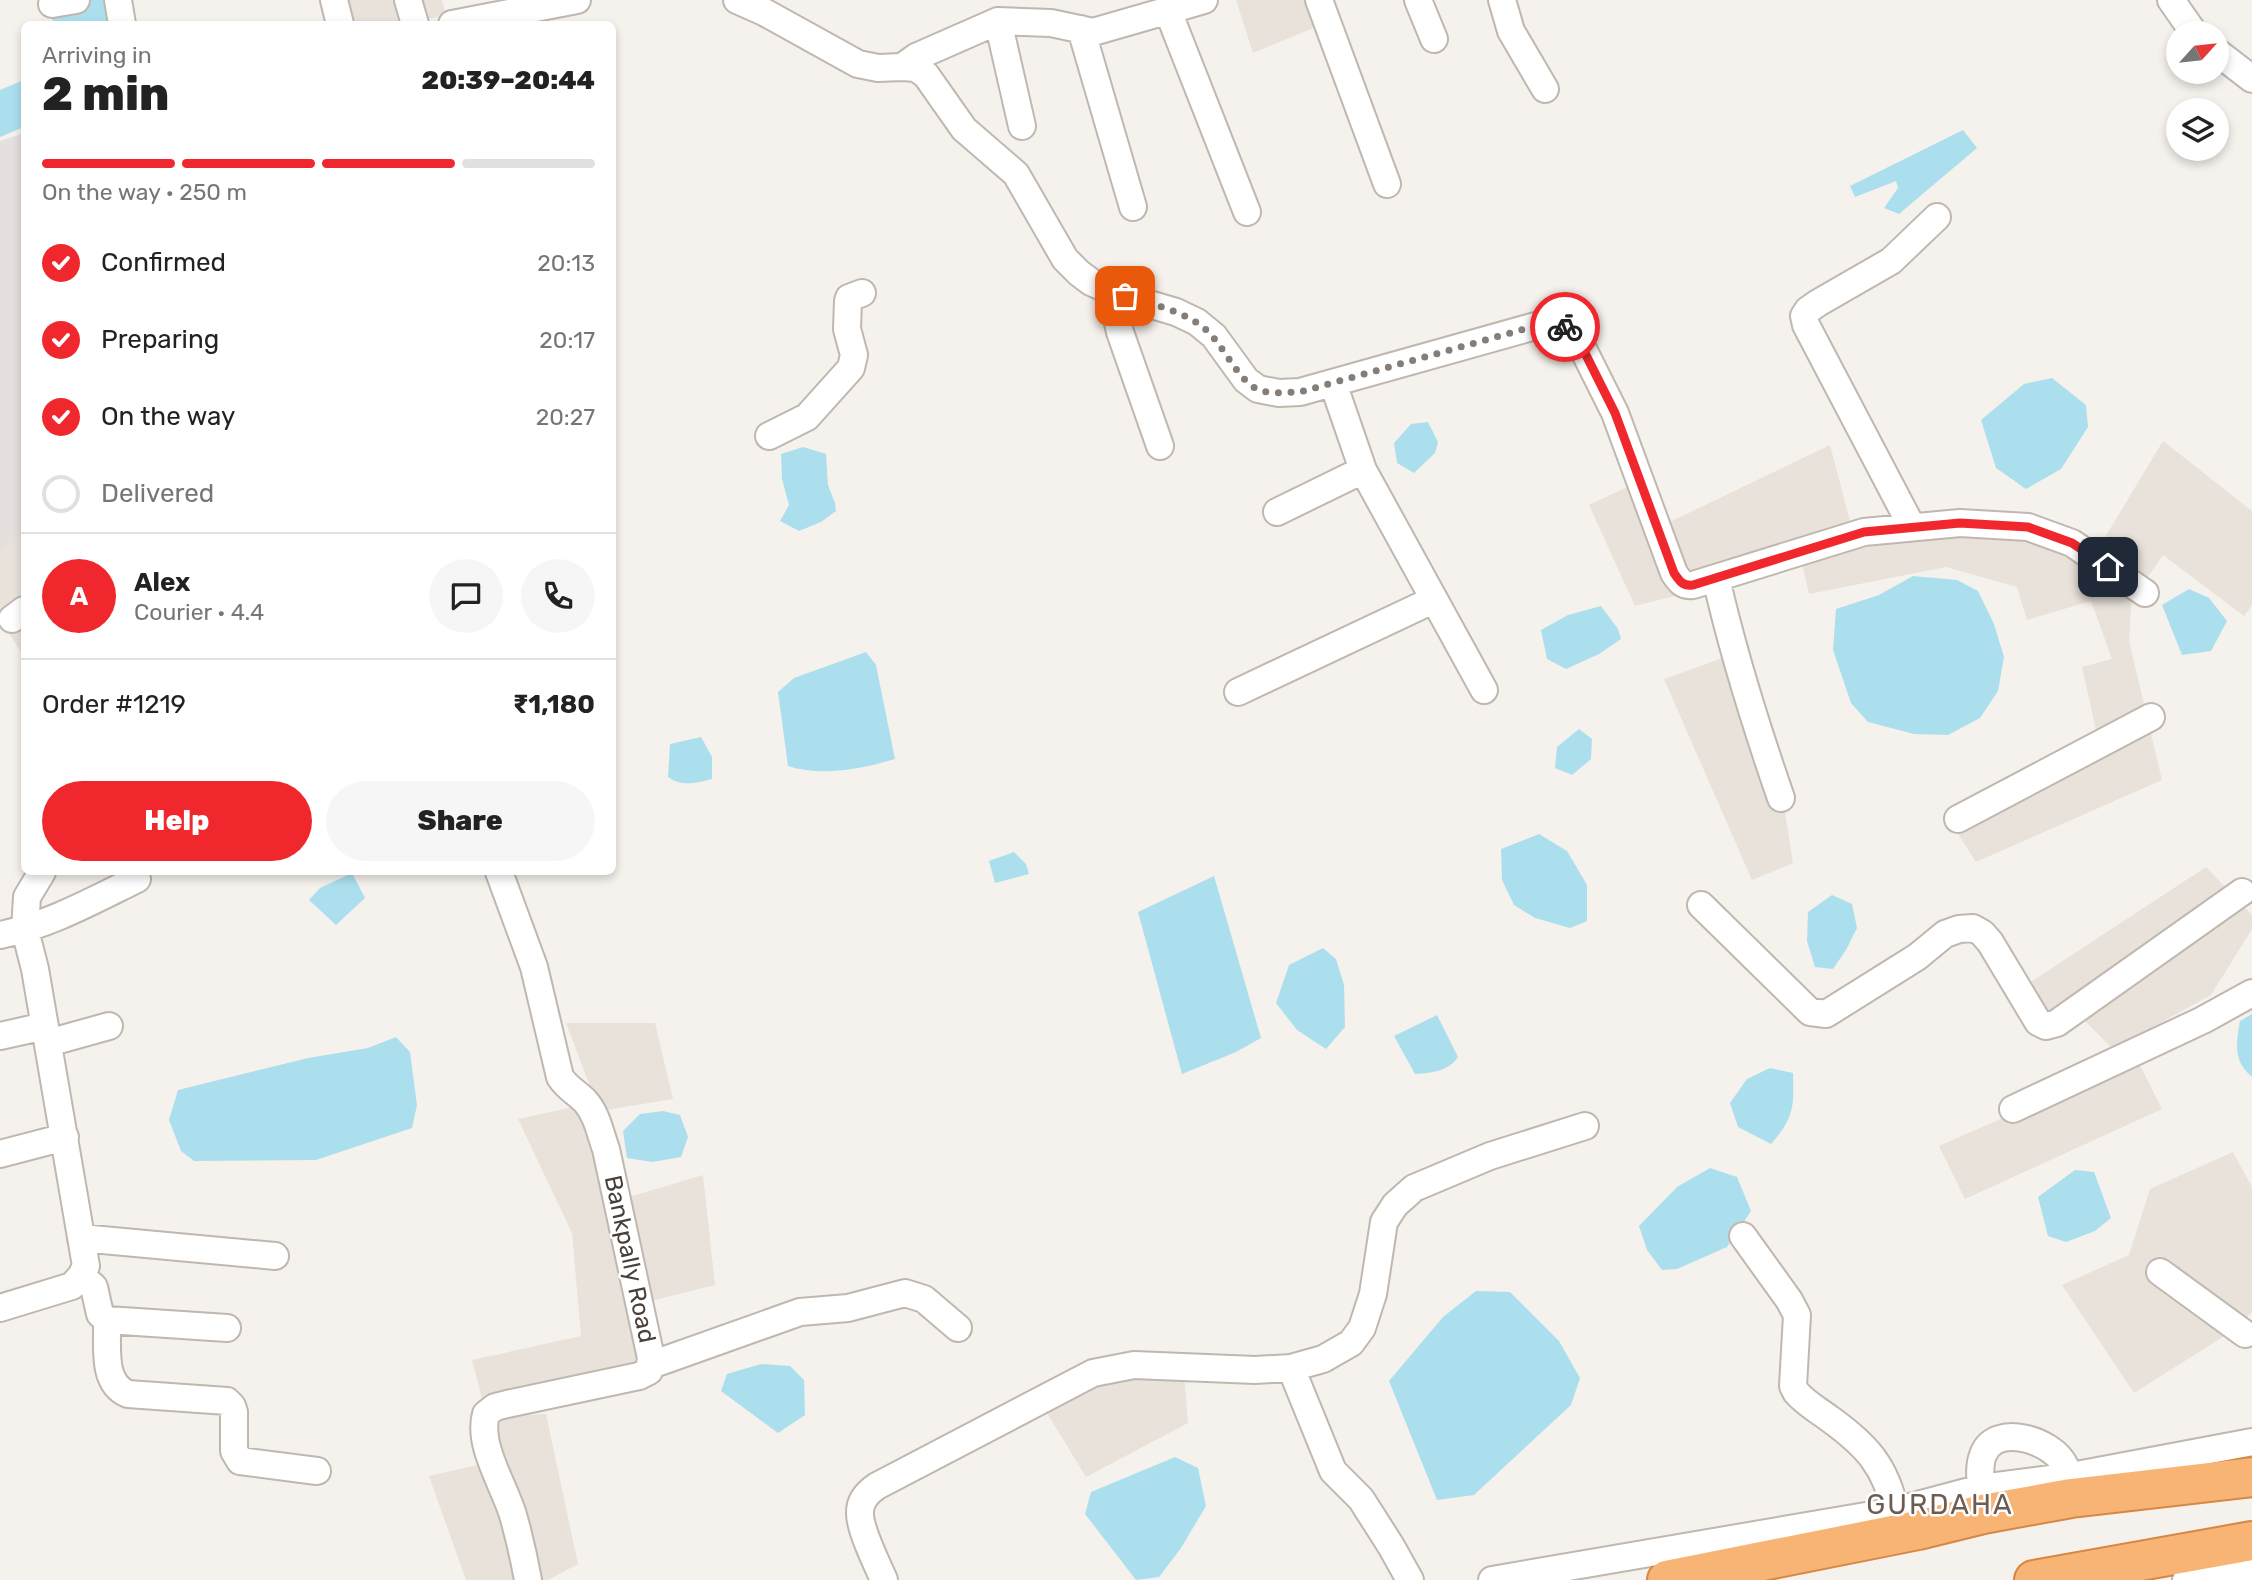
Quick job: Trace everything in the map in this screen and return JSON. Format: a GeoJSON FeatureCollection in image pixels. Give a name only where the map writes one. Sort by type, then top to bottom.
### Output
{"type":"FeatureCollection","features":[{"type":"Feature","properties":{"kind":"highway"},"geometry":{"type":"LineString","coordinates":[[1667,1580],[2071,1498],[2252,1477]]}},
{"type":"Feature","properties":{"kind":"highway"},"geometry":{"type":"LineString","coordinates":[[2034,1580],[2252,1541]]}},
{"type":"Feature","properties":{"kind":"street"},"geometry":{"type":"LineString","coordinates":[[118,0],[122,21]]}},
{"type":"Feature","properties":{"kind":"street"},"geometry":{"type":"LineString","coordinates":[[334,0],[339,21]]}},
{"type":"Feature","properties":{"kind":"street"},"geometry":{"type":"LineString","coordinates":[[408,0],[414,21]]}},
{"type":"Feature","properties":{"kind":"street"},"geometry":{"type":"LineString","coordinates":[[737,0],[764,6],[858,64],[878,68],[916,68],[926,75],[964,129],[1016,174],[1065,258],[1091,282],[1176,312],[1197,323],[1214,336],[1245,380],[1258,390],[1300,392],[1539,325],[1558,324],[1570,329],[1577,337],[1615,413],[1674,573],[1679,582],[1686,586],[1864,532],[1960,523],[2028,527],[2072,543],[2145,593]]}},
{"type":"Feature","properties":{"kind":"street"},"geometry":{"type":"LineString","coordinates":[[902,67],[916,57],[998,21],[1051,23],[1093,32],[1161,8],[1204,0]]}},
{"type":"Feature","properties":{"kind":"street"},"geometry":{"type":"LineString","coordinates":[[1319,0],[1387,184]]}},
{"type":"Feature","properties":{"kind":"street"},"geometry":{"type":"LineString","coordinates":[[1418,0],[1434,39]]}},
{"type":"Feature","properties":{"kind":"street"},"geometry":{"type":"LineString","coordinates":[[1502,0],[1511,31],[1545,89]]}},
{"type":"Feature","properties":{"kind":"street"},"geometry":{"type":"LineString","coordinates":[[2171,0],[2186,21]]}},
{"type":"Feature","properties":{"kind":"street"},"geometry":{"type":"LineString","coordinates":[[467,21],[566,1]]}},
{"type":"Feature","properties":{"kind":"street"},"geometry":{"type":"LineString","coordinates":[[1161,8],[1247,212]]}},
{"type":"Feature","properties":{"kind":"street"},"geometry":{"type":"LineString","coordinates":[[998,21],[1022,126]]}},
{"type":"Feature","properties":{"kind":"street"},"geometry":{"type":"LineString","coordinates":[[1081,29],[1133,207]]}},
{"type":"Feature","properties":{"kind":"street"},"geometry":{"type":"LineString","coordinates":[[2230,62],[2252,79]]}},
{"type":"Feature","properties":{"kind":"street"},"geometry":{"type":"LineString","coordinates":[[1912,527],[1806,326],[1804,316],[1818,303],[1891,261],[1937,217]]}},
{"type":"Feature","properties":{"kind":"street"},"geometry":{"type":"LineString","coordinates":[[1111,290],[1120,332],[1160,446]]}},
{"type":"Feature","properties":{"kind":"street"},"geometry":{"type":"LineString","coordinates":[[769,436],[807,417],[851,368],[854,355],[847,329],[848,301],[849,298],[862,293]]}},
{"type":"Feature","properties":{"kind":"street"},"geometry":{"type":"LineString","coordinates":[[1333,383],[1363,470],[1483,690]]}},
{"type":"Feature","properties":{"kind":"street"},"geometry":{"type":"LineString","coordinates":[[1278,512],[1363,470]]}},
{"type":"Feature","properties":{"kind":"street"},"geometry":{"type":"LineString","coordinates":[[1716,578],[1732,648],[1781,799]]}},
{"type":"Feature","properties":{"kind":"street"},"geometry":{"type":"LineString","coordinates":[[1238,692],[1433,600]]}},
{"type":"Feature","properties":{"kind":"street"},"geometry":{"type":"LineString","coordinates":[[1958,819],[2151,717]]}},
{"type":"Feature","properties":{"kind":"street"},"geometry":{"type":"LineString","coordinates":[[13,932],[27,897],[40,875]]}},
{"type":"Feature","properties":{"kind":"street","name":"Bankpally Road"},"geometry":{"type":"LineString","coordinates":[[500,875],[534,968],[560,1077],[566,1087],[589,1107],[606,1149],[651,1366],[649,1371],[639,1377],[507,1404],[486,1414],[488,1448],[512,1512],[528,1580]]}},
{"type":"Feature","properties":{"kind":"street"},"geometry":{"type":"LineString","coordinates":[[13,932],[63,915],[137,879]]}},
{"type":"Feature","properties":{"kind":"street"},"geometry":{"type":"LineString","coordinates":[[1701,905],[1810,1012],[1818,1015],[1826,1014],[1917,957],[1945,934],[1973,928],[1990,942],[2038,1022],[2046,1026],[2057,1023],[2242,892]]}},
{"type":"Feature","properties":{"kind":"street"},"geometry":{"type":"LineString","coordinates":[[0,1308],[72,1286],[86,1266],[35,969],[13,932]]}},
{"type":"Feature","properties":{"kind":"street"},"geometry":{"type":"LineString","coordinates":[[2012,1110],[2203,1020],[2252,993]]}},
{"type":"Feature","properties":{"kind":"street"},"geometry":{"type":"LineString","coordinates":[[0,1036],[47,1034],[109,1026]]}},
{"type":"Feature","properties":{"kind":"street"},"geometry":{"type":"LineString","coordinates":[[884,1580],[859,1511],[866,1494],[877,1486],[1093,1373],[1134,1365],[1255,1370],[1291,1368],[1333,1354],[1351,1343],[1362,1328],[1373,1294],[1384,1222],[1395,1205],[1415,1188],[1490,1156],[1585,1125]]}},
{"type":"Feature","properties":{"kind":"street"},"geometry":{"type":"LineString","coordinates":[[0,1154],[65,1137]]}},
{"type":"Feature","properties":{"kind":"street"},"geometry":{"type":"LineString","coordinates":[[1743,1236],[1797,1315],[1793,1386],[1796,1392],[1857,1441],[1883,1471],[1890,1487],[1895,1511]]}},
{"type":"Feature","properties":{"kind":"street"},"geometry":{"type":"LineString","coordinates":[[81,1238],[275,1256]]}},
{"type":"Feature","properties":{"kind":"street"},"geometry":{"type":"LineString","coordinates":[[2160,1272],[2245,1334]]}},
{"type":"Feature","properties":{"kind":"street"},"geometry":{"type":"LineString","coordinates":[[81,1276],[94,1287],[100,1314],[107,1320],[227,1328]]}},
{"type":"Feature","properties":{"kind":"street"},"geometry":{"type":"LineString","coordinates":[[651,1366],[800,1312],[848,1308],[905,1293],[924,1299],[958,1328]]}},
{"type":"Feature","properties":{"kind":"street"},"geometry":{"type":"LineString","coordinates":[[107,1320],[109,1374],[119,1390],[128,1394],[227,1401],[234,1412],[234,1451],[240,1461],[317,1471]]}},
{"type":"Feature","properties":{"kind":"street"},"geometry":{"type":"LineString","coordinates":[[1291,1368],[1333,1471],[1361,1499],[1410,1580]]}},
{"type":"Feature","properties":{"kind":"street"},"geometry":{"type":"LineString","coordinates":[[1981,1488],[1983,1454],[1998,1440],[2010,1437],[2036,1441],[2055,1454],[2065,1466],[2066,1477]]}},
{"type":"Feature","properties":{"kind":"street"},"geometry":{"type":"LineString","coordinates":[[1492,1580],[1895,1511],[1981,1488],[2066,1477],[2252,1442]]}},
{"type":"Feature","properties":{"kind":"street"},"geometry":{"type":"LineString","coordinates":[[2186,1580],[2252,1567]]}},
{"type":"Feature","properties":{"kind":"shaded area"},"geometry":{"type":"Polygon","coordinates":[[[339,0],[442,0],[446,16],[411,21],[343,21],[339,0]]]}},
{"type":"Feature","properties":{"kind":"shaded area"},"geometry":{"type":"Polygon","coordinates":[[[1236,0],[1320,0],[1328,22],[1253,53],[1236,0]]]}},
{"type":"Feature","properties":{"kind":"shaded area"},"geometry":{"type":"Polygon","coordinates":[[[21,134],[21,537],[0,552],[0,141],[21,134]]]}},
{"type":"Feature","properties":{"kind":"shaded area"},"geometry":{"type":"Polygon","coordinates":[[[2163,441],[2252,511],[2252,605],[2244,616],[2163,555],[2143,584],[2098,549],[2163,441]]]}},
{"type":"Feature","properties":{"kind":"shaded area"},"geometry":{"type":"Polygon","coordinates":[[[1830,445],[1856,544],[1727,582],[1778,768],[1793,863],[1752,880],[1664,679],[1728,656],[1714,586],[1635,606],[1589,505],[1627,487],[1649,532],[1830,445]]]}},
{"type":"Feature","properties":{"kind":"shaded area"},"geometry":{"type":"Polygon","coordinates":[[[1943,528],[1998,529],[2067,551],[2132,593],[2129,641],[2162,780],[1976,862],[1953,826],[2101,753],[2082,667],[2112,659],[2091,601],[2027,620],[2017,587],[1946,567],[1809,594],[1802,563],[1943,528]]]}},
{"type":"Feature","properties":{"kind":"shaded area"},"geometry":{"type":"Polygon","coordinates":[[[21,537],[21,652],[0,619],[0,552],[21,537]]]}},
{"type":"Feature","properties":{"kind":"shaded area"},"geometry":{"type":"Polygon","coordinates":[[[2206,867],[2252,915],[2252,929],[2211,995],[2113,1049],[2085,1021],[2054,1038],[2028,984],[2206,867]]]}},
{"type":"Feature","properties":{"kind":"shaded area"},"geometry":{"type":"Polygon","coordinates":[[[566,1023],[655,1023],[673,1099],[600,1111],[626,1198],[703,1175],[715,1285],[634,1305],[647,1368],[484,1407],[472,1360],[581,1336],[572,1233],[518,1119],[596,1102],[566,1023]]]}},
{"type":"Feature","properties":{"kind":"shaded area"},"geometry":{"type":"Polygon","coordinates":[[[2137,1059],[2162,1109],[1965,1199],[1939,1146],[2137,1059]]]}},
{"type":"Feature","properties":{"kind":"shaded area"},"geometry":{"type":"Polygon","coordinates":[[[2233,1152],[2252,1187],[2252,1312],[2237,1328],[2134,1393],[2062,1285],[2129,1255],[2150,1189],[2233,1152]]]}},
{"type":"Feature","properties":{"kind":"shaded area"},"geometry":{"type":"Polygon","coordinates":[[[1131,1373],[1184,1375],[1188,1423],[1086,1477],[1044,1408],[1095,1381],[1131,1373]]]}},
{"type":"Feature","properties":{"kind":"shaded area"},"geometry":{"type":"Polygon","coordinates":[[[546,1414],[578,1564],[548,1580],[466,1580],[429,1476],[477,1465],[479,1418],[546,1414]]]}},
{"type":"Feature","properties":{"kind":"water"},"geometry":{"type":"Polygon","coordinates":[[[50,0],[108,0],[113,21],[53,21],[50,0]]]}},
{"type":"Feature","properties":{"kind":"water"},"geometry":{"type":"Polygon","coordinates":[[[21,81],[21,128],[0,137],[0,90],[21,81]]]}},
{"type":"Feature","properties":{"kind":"water"},"geometry":{"type":"Polygon","coordinates":[[[1963,130],[1977,148],[1899,214],[1884,208],[1898,188],[1896,181],[1855,197],[1850,186],[1963,130]]]}},
{"type":"Feature","properties":{"kind":"water"},"geometry":{"type":"Polygon","coordinates":[[[2052,378],[2086,405],[2088,427],[2061,469],[2026,489],[1996,468],[1981,420],[2024,384],[2052,378]]]}},
{"type":"Feature","properties":{"kind":"water"},"geometry":{"type":"Polygon","coordinates":[[[1428,422],[1438,442],[1435,453],[1414,473],[1397,463],[1394,443],[1411,424],[1428,422]]]}},
{"type":"Feature","properties":{"kind":"water"},"geometry":{"type":"Polygon","coordinates":[[[803,447],[826,454],[828,485],[836,511],[821,522],[799,531],[780,521],[789,505],[782,479],[781,454],[803,447]]]}},
{"type":"Feature","properties":{"kind":"water"},"geometry":{"type":"Polygon","coordinates":[[[1913,576],[1957,580],[1978,591],[1994,624],[2004,657],[1998,691],[1980,718],[1948,735],[1914,734],[1868,722],[1851,703],[1833,650],[1836,609],[1879,595],[1913,576]]]}},
{"type":"Feature","properties":{"kind":"water"},"geometry":{"type":"Polygon","coordinates":[[[2189,589],[2209,598],[2227,621],[2211,651],[2182,655],[2162,605],[2189,589]]]}},
{"type":"Feature","properties":{"kind":"water"},"geometry":{"type":"Polygon","coordinates":[[[1601,606],[1618,629],[1621,639],[1599,654],[1566,669],[1547,659],[1541,630],[1568,615],[1601,606]]]}},
{"type":"Feature","properties":{"kind":"water"},"geometry":{"type":"Polygon","coordinates":[[[866,652],[876,665],[895,759],[869,766],[828,771],[788,766],[778,692],[794,678],[866,652]]]}},
{"type":"Feature","properties":{"kind":"water"},"geometry":{"type":"Polygon","coordinates":[[[1579,729],[1592,739],[1591,759],[1572,775],[1555,768],[1557,747],[1579,729]]]}},
{"type":"Feature","properties":{"kind":"water"},"geometry":{"type":"Polygon","coordinates":[[[701,737],[712,757],[712,779],[684,783],[668,777],[670,744],[701,737]]]}},
{"type":"Feature","properties":{"kind":"water"},"geometry":{"type":"Polygon","coordinates":[[[1539,834],[1567,851],[1587,885],[1587,921],[1570,928],[1535,918],[1514,905],[1502,880],[1501,849],[1539,834]]]}},
{"type":"Feature","properties":{"kind":"water"},"geometry":{"type":"Polygon","coordinates":[[[1014,852],[1026,864],[1029,874],[995,883],[989,861],[1014,852]]]}},
{"type":"Feature","properties":{"kind":"water"},"geometry":{"type":"Polygon","coordinates":[[[353,875],[365,898],[336,925],[309,900],[320,888],[353,875]]]}},
{"type":"Feature","properties":{"kind":"water"},"geometry":{"type":"Polygon","coordinates":[[[1214,876],[1261,1038],[1236,1052],[1182,1074],[1138,912],[1214,876]]]}},
{"type":"Feature","properties":{"kind":"water"},"geometry":{"type":"Polygon","coordinates":[[[1832,895],[1852,904],[1857,928],[1833,969],[1815,967],[1807,941],[1808,912],[1832,895]]]}},
{"type":"Feature","properties":{"kind":"water"},"geometry":{"type":"Polygon","coordinates":[[[1323,948],[1336,959],[1344,985],[1345,1027],[1326,1049],[1297,1030],[1276,1003],[1289,965],[1323,948]]]}},
{"type":"Feature","properties":{"kind":"water"},"geometry":{"type":"Polygon","coordinates":[[[2252,1014],[2252,1077],[2242,1065],[2237,1045],[2240,1021],[2252,1014]]]}},
{"type":"Feature","properties":{"kind":"water"},"geometry":{"type":"Polygon","coordinates":[[[1437,1015],[1458,1057],[1445,1068],[1415,1074],[1394,1036],[1437,1015]]]}},
{"type":"Feature","properties":{"kind":"water"},"geometry":{"type":"Polygon","coordinates":[[[396,1037],[410,1052],[417,1105],[412,1128],[316,1160],[194,1161],[181,1151],[169,1120],[178,1090],[308,1058],[368,1048],[396,1037]]]}},
{"type":"Feature","properties":{"kind":"water"},"geometry":{"type":"Polygon","coordinates":[[[1770,1068],[1793,1073],[1791,1112],[1771,1144],[1738,1127],[1730,1103],[1747,1079],[1770,1068]]]}},
{"type":"Feature","properties":{"kind":"water"},"geometry":{"type":"Polygon","coordinates":[[[663,1111],[680,1115],[688,1137],[681,1157],[652,1162],[627,1158],[623,1131],[640,1114],[663,1111]]]}},
{"type":"Feature","properties":{"kind":"water"},"geometry":{"type":"Polygon","coordinates":[[[1710,1168],[1737,1177],[1751,1211],[1727,1247],[1677,1269],[1662,1270],[1647,1250],[1639,1226],[1677,1187],[1710,1168]]]}},
{"type":"Feature","properties":{"kind":"water"},"geometry":{"type":"Polygon","coordinates":[[[2075,1170],[2094,1172],[2111,1218],[2095,1231],[2066,1242],[2048,1236],[2038,1197],[2075,1170]]]}},
{"type":"Feature","properties":{"kind":"water"},"geometry":{"type":"Polygon","coordinates":[[[1476,1291],[1510,1292],[1559,1341],[1580,1378],[1571,1405],[1474,1495],[1437,1500],[1389,1381],[1443,1317],[1476,1291]]]}},
{"type":"Feature","properties":{"kind":"water"},"geometry":{"type":"Polygon","coordinates":[[[761,1364],[790,1366],[804,1380],[805,1415],[778,1433],[721,1391],[727,1374],[761,1364]]]}},
{"type":"Feature","properties":{"kind":"water"},"geometry":{"type":"Polygon","coordinates":[[[1175,1457],[1198,1468],[1206,1506],[1181,1548],[1159,1577],[1136,1580],[1085,1514],[1091,1492],[1175,1457]]]}},
{"type":"Feature","properties":{"kind":"way so far"},"geometry":{"type":"LineString","coordinates":[[1125,296],[1176,312],[1197,323],[1214,336],[1245,380],[1258,390],[1279,393],[1300,392],[1539,325],[1558,324],[1565,327]]}},
{"type":"Feature","properties":{"kind":"district","name":"GURDAHA"},"geometry":{"type":"Point","coordinates":[1940,1504]}},
{"type":"Feature","properties":{"kind":"route"},"geometry":{"type":"LineString","coordinates":[[1565,327],[1577,337],[1615,413],[1674,573],[1679,582],[1686,586],[1864,532],[1960,523],[2028,527],[2072,543],[2108,567]]}}]}
